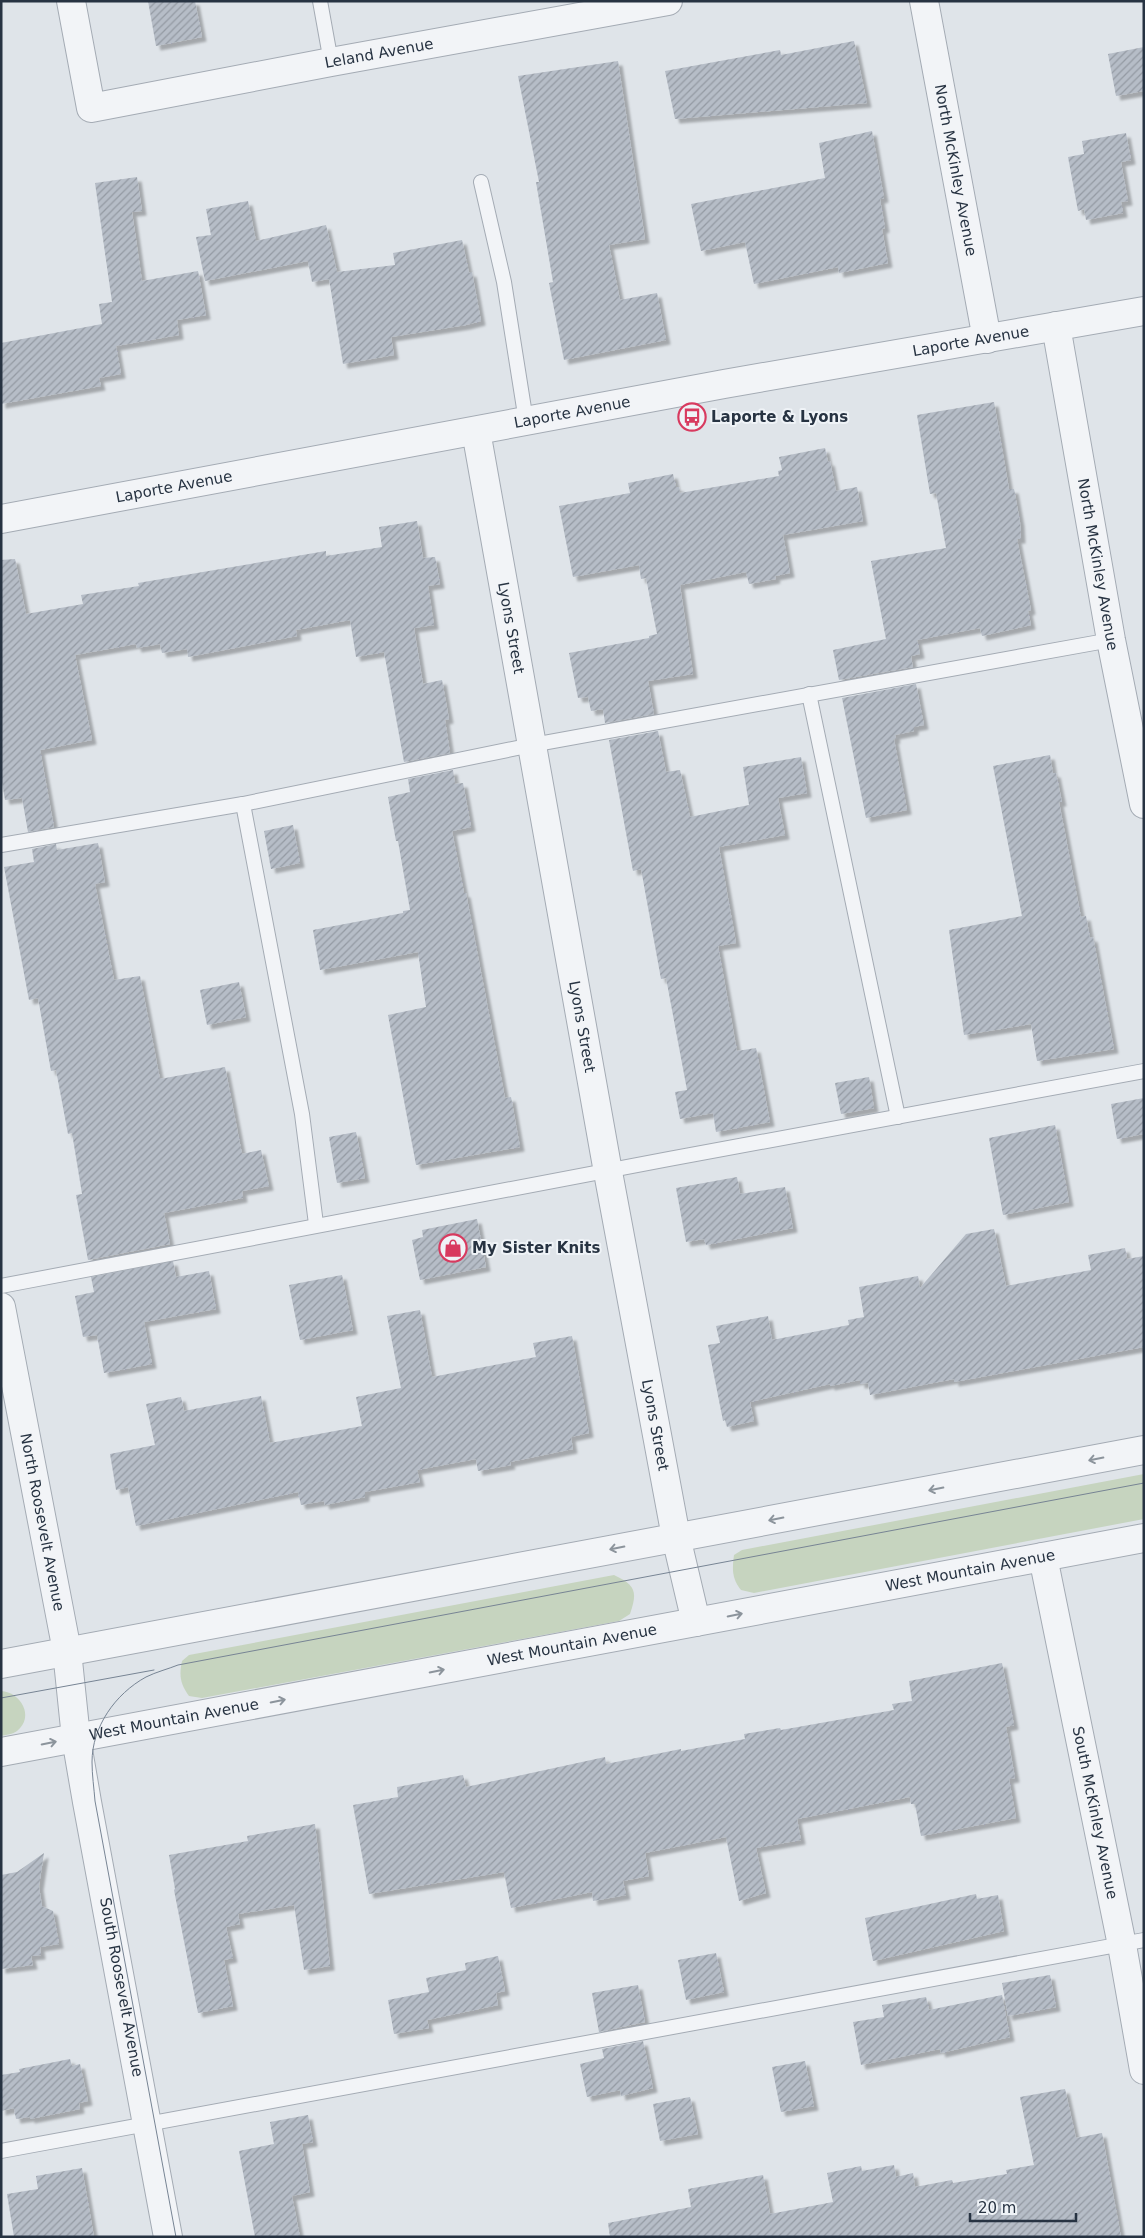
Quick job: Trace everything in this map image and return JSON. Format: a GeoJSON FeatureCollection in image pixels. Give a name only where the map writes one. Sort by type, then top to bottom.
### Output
{"type":"FeatureCollection","features":[{"type":"Feature","properties":{"kind":"street","name":"Leland Avenue"},"geometry":{"type":"LineString","coordinates":[[71,1],[91,108],[331,62],[570,10],[668,1]]}},
{"type":"Feature","properties":{"kind":"street","name":"North McKinley Avenue"},"geometry":{"type":"LineString","coordinates":[[924,1],[987,339]]}},
{"type":"Feature","properties":{"kind":"street","name":"Laporte Avenue"},"geometry":{"type":"LineString","coordinates":[[1,519],[724,384],[1144,311]]}},
{"type":"Feature","properties":{"kind":"street","name":"North McKinley Avenue"},"geometry":{"type":"LineString","coordinates":[[1056,326],[1112,640],[1144,804]]}},
{"type":"Feature","properties":{"kind":"street","name":"Lyons Street"},"geometry":{"type":"LineString","coordinates":[[476,431],[608,1172],[676,1537],[696,1622]]}},
{"type":"Feature","properties":{"kind":"street","name":"North Roosevelt Avenue"},"geometry":{"type":"LineString","coordinates":[[1,1307],[66,1652],[76,1738]]}},
{"type":"Feature","properties":{"kind":"street"},"geometry":{"type":"LineString","coordinates":[[1,1664],[1144,1450]]}},
{"type":"Feature","properties":{"kind":"street","name":"West Mountain Avenue"},"geometry":{"type":"LineString","coordinates":[[1,1752],[1144,1538]]}},
{"type":"Feature","properties":{"kind":"street","name":"South McKinley Avenue"},"geometry":{"type":"LineString","coordinates":[[1043,1557],[1133,1942],[1144,2070]]}},
{"type":"Feature","properties":{"kind":"street","name":"South Roosevelt Avenue"},"geometry":{"type":"LineString","coordinates":[[76,1738],[168,2237]]}},
{"type":"Feature","properties":{"kind":"lane"},"geometry":{"type":"LineString","coordinates":[[320,1],[331,62]]}},
{"type":"Feature","properties":{"kind":"lane"},"geometry":{"type":"LineString","coordinates":[[480,182],[504,282],[526,422]]}},
{"type":"Feature","properties":{"kind":"lane"},"geometry":{"type":"LineString","coordinates":[[1,845],[243,804],[532,745],[1112,640]]}},
{"type":"Feature","properties":{"kind":"lane"},"geometry":{"type":"LineString","coordinates":[[810,694],[898,1117]]}},
{"type":"Feature","properties":{"kind":"lane"},"geometry":{"type":"LineString","coordinates":[[243,804],[302,1114],[316,1224]]}},
{"type":"Feature","properties":{"kind":"lane"},"geometry":{"type":"LineString","coordinates":[[1,1286],[316,1224],[608,1172],[1144,1071]]}},
{"type":"Feature","properties":{"kind":"lane"},"geometry":{"type":"LineString","coordinates":[[1,2151],[1133,1942]]}},
{"type":"Feature","properties":{"kind":"green space"},"geometry":{"type":"Polygon","coordinates":[[[1144,1474],[1144,1519],[754,1593],[741,1590],[734,1578],[734,1555],[742,1550],[1144,1474]]]}},
{"type":"Feature","properties":{"kind":"green space"},"geometry":{"type":"Polygon","coordinates":[[[614,1575],[626,1582],[634,1594],[630,1614],[619,1621],[202,1698],[189,1696],[181,1679],[182,1661],[189,1655],[614,1575]]]}},
{"type":"Feature","properties":{"kind":"green space"},"geometry":{"type":"Polygon","coordinates":[[[1,1691],[8,1692],[20,1700],[25,1712],[25,1719],[17,1731],[1,1736],[1,1691]]]}},
{"type":"Feature","properties":{"kind":"building"},"geometry":{"type":"Polygon","coordinates":[[[148,1],[195,1],[202,37],[156,46],[148,1]]]}},
{"type":"Feature","properties":{"kind":"building"},"geometry":{"type":"Polygon","coordinates":[[[854,41],[867,103],[675,119],[665,71],[780,50],[781,55],[854,41]]]}},
{"type":"Feature","properties":{"kind":"building"},"geometry":{"type":"Polygon","coordinates":[[[1144,47],[1144,91],[1116,96],[1108,54],[1144,47]]]}},
{"type":"Feature","properties":{"kind":"building"},"geometry":{"type":"Polygon","coordinates":[[[618,61],[645,239],[609,245],[620,300],[657,293],[666,340],[564,360],[549,283],[553,282],[536,182],[539,182],[518,76],[618,61]]]}},
{"type":"Feature","properties":{"kind":"building"},"geometry":{"type":"Polygon","coordinates":[[[872,131],[884,198],[880,199],[885,228],[882,229],[888,263],[839,273],[838,267],[754,284],[745,242],[701,251],[691,204],[825,178],[819,143],[872,131]]]}},
{"type":"Feature","properties":{"kind":"building"},"geometry":{"type":"Polygon","coordinates":[[[1126,133],[1131,160],[1121,162],[1128,201],[1121,202],[1123,213],[1086,220],[1084,209],[1078,211],[1068,157],[1084,154],[1082,141],[1126,133]]]}},
{"type":"Feature","properties":{"kind":"building"},"geometry":{"type":"Polygon","coordinates":[[[137,177],[142,211],[132,212],[142,281],[198,271],[206,315],[177,320],[179,335],[116,346],[121,374],[99,378],[101,386],[1,404],[1,343],[102,324],[99,304],[112,302],[95,183],[137,177]]]}},
{"type":"Feature","properties":{"kind":"building"},"geometry":{"type":"Polygon","coordinates":[[[248,201],[256,241],[326,225],[337,272],[395,265],[393,253],[462,240],[469,273],[472,272],[481,321],[391,337],[394,355],[343,364],[329,279],[312,282],[308,261],[205,281],[196,237],[211,235],[206,209],[248,201]]]}},
{"type":"Feature","properties":{"kind":"building"},"geometry":{"type":"Polygon","coordinates":[[[994,402],[1009,489],[1014,489],[1020,522],[1021,539],[1017,539],[1031,610],[1028,611],[1031,625],[982,636],[980,628],[917,640],[920,654],[911,656],[913,667],[839,680],[833,650],[886,639],[871,561],[946,548],[936,493],[930,494],[917,415],[994,402]]]}},
{"type":"Feature","properties":{"kind":"building"},"geometry":{"type":"Polygon","coordinates":[[[825,448],[828,462],[830,461],[836,491],[857,487],[863,521],[783,535],[790,573],[775,576],[776,579],[749,584],[746,572],[680,585],[693,674],[648,681],[654,714],[605,723],[603,709],[591,711],[588,697],[578,698],[569,653],[649,638],[649,636],[657,634],[646,578],[641,579],[639,565],[573,577],[559,506],[630,493],[628,483],[673,474],[676,487],[679,487],[680,493],[779,476],[778,471],[782,470],[779,457],[825,448]]]}},
{"type":"Feature","properties":{"kind":"building"},"geometry":{"type":"Polygon","coordinates":[[[417,521],[423,558],[435,557],[440,584],[428,586],[434,625],[414,628],[423,684],[442,680],[449,719],[445,720],[450,753],[404,762],[384,652],[356,657],[350,620],[296,630],[297,636],[188,657],[187,649],[162,653],[160,644],[137,648],[136,644],[75,655],[92,740],[40,750],[54,827],[28,832],[22,798],[5,800],[1,777],[1,560],[15,559],[26,614],[83,604],[81,595],[139,586],[138,583],[326,551],[326,556],[382,547],[379,527],[417,521]]]}},
{"type":"Feature","properties":{"kind":"building"},"geometry":{"type":"Polygon","coordinates":[[[916,684],[924,725],[914,727],[914,731],[895,735],[896,739],[894,739],[907,810],[866,818],[842,698],[916,684]]]}},
{"type":"Feature","properties":{"kind":"building"},"geometry":{"type":"Polygon","coordinates":[[[658,731],[666,772],[680,770],[690,817],[749,805],[743,767],[801,757],[807,793],[778,798],[785,835],[719,847],[736,943],[718,946],[737,1051],[756,1048],[770,1122],[716,1132],[713,1113],[680,1119],[675,1092],[687,1090],[666,978],[661,979],[641,869],[633,871],[609,740],[658,731]]]}},
{"type":"Feature","properties":{"kind":"building"},"geometry":{"type":"Polygon","coordinates":[[[1050,755],[1053,773],[1056,773],[1062,802],[1059,802],[1081,917],[1086,916],[1090,938],[1093,937],[1114,1049],[1037,1061],[1031,1024],[964,1035],[949,930],[1022,916],[993,766],[1050,755]]]}},
{"type":"Feature","properties":{"kind":"building"},"geometry":{"type":"Polygon","coordinates":[[[453,770],[455,784],[463,783],[471,827],[452,831],[464,893],[466,893],[505,1098],[511,1097],[520,1147],[416,1165],[388,1015],[426,1007],[418,952],[320,970],[313,930],[403,913],[403,911],[410,910],[388,797],[410,792],[408,779],[453,770]]]}},
{"type":"Feature","properties":{"kind":"building"},"geometry":{"type":"Polygon","coordinates":[[[293,825],[300,863],[271,869],[264,831],[293,825]]]}},
{"type":"Feature","properties":{"kind":"building"},"geometry":{"type":"Polygon","coordinates":[[[98,843],[105,882],[95,884],[114,980],[140,976],[160,1079],[225,1067],[242,1154],[261,1150],[269,1186],[242,1191],[243,1198],[164,1213],[170,1244],[88,1260],[76,1195],[82,1194],[72,1133],[68,1134],[56,1070],[51,1071],[38,998],[29,1000],[4,867],[34,862],[32,849],[56,844],[57,850],[98,843]]]}},
{"type":"Feature","properties":{"kind":"building"},"geometry":{"type":"Polygon","coordinates":[[[239,982],[246,1017],[207,1025],[200,990],[239,982]]]}},
{"type":"Feature","properties":{"kind":"building"},"geometry":{"type":"Polygon","coordinates":[[[869,1077],[874,1108],[841,1114],[835,1083],[869,1077]]]}},
{"type":"Feature","properties":{"kind":"building"},"geometry":{"type":"Polygon","coordinates":[[[1144,1098],[1144,1134],[1117,1139],[1111,1104],[1144,1098]]]}},
{"type":"Feature","properties":{"kind":"building"},"geometry":{"type":"Polygon","coordinates":[[[1055,1125],[1069,1202],[1003,1215],[989,1138],[1055,1125]]]}},
{"type":"Feature","properties":{"kind":"building"},"geometry":{"type":"Polygon","coordinates":[[[356,1132],[365,1178],[337,1183],[329,1137],[356,1132]]]}},
{"type":"Feature","properties":{"kind":"building"},"geometry":{"type":"Polygon","coordinates":[[[737,1177],[740,1194],[785,1187],[793,1228],[706,1245],[704,1239],[686,1242],[676,1188],[737,1177]]]}},
{"type":"Feature","properties":{"kind":"building"},"geometry":{"type":"Polygon","coordinates":[[[477,1219],[486,1267],[420,1280],[412,1240],[423,1237],[422,1230],[477,1219]]]}},
{"type":"Feature","properties":{"kind":"building"},"geometry":{"type":"Polygon","coordinates":[[[994,1229],[1006,1286],[1091,1270],[1088,1255],[1125,1248],[1127,1259],[1144,1256],[1144,1347],[954,1382],[954,1379],[870,1395],[868,1383],[860,1384],[860,1380],[830,1386],[830,1384],[750,1402],[754,1421],[727,1427],[725,1420],[723,1421],[708,1345],[720,1343],[716,1326],[768,1316],[772,1340],[849,1325],[848,1320],[864,1317],[859,1287],[918,1276],[920,1288],[966,1234],[994,1229]]]}},
{"type":"Feature","properties":{"kind":"building"},"geometry":{"type":"Polygon","coordinates":[[[173,1261],[176,1277],[209,1271],[216,1309],[144,1322],[152,1364],[104,1373],[97,1335],[83,1337],[75,1296],[94,1292],[91,1277],[173,1261]]]}},
{"type":"Feature","properties":{"kind":"building"},"geometry":{"type":"Polygon","coordinates":[[[342,1275],[353,1330],[300,1340],[289,1285],[342,1275]]]}},
{"type":"Feature","properties":{"kind":"building"},"geometry":{"type":"Polygon","coordinates":[[[420,1310],[432,1377],[536,1357],[533,1343],[572,1336],[589,1433],[571,1437],[573,1449],[510,1462],[511,1465],[478,1471],[476,1459],[417,1470],[420,1482],[365,1492],[365,1497],[325,1505],[324,1501],[301,1505],[298,1492],[136,1526],[128,1487],[116,1490],[110,1454],[155,1445],[146,1404],[181,1397],[184,1411],[261,1396],[270,1443],[362,1426],[356,1397],[401,1388],[387,1316],[420,1310]]]}},
{"type":"Feature","properties":{"kind":"building"},"geometry":{"type":"Polygon","coordinates":[[[1002,1663],[1014,1725],[1006,1727],[1015,1778],[1009,1779],[1016,1818],[921,1836],[915,1804],[911,1804],[910,1797],[797,1819],[801,1840],[756,1848],[766,1893],[739,1901],[726,1837],[645,1853],[649,1876],[623,1881],[626,1895],[593,1901],[592,1892],[511,1908],[504,1872],[369,1894],[353,1805],[398,1797],[397,1787],[463,1775],[466,1787],[605,1757],[606,1764],[745,1739],[744,1734],[780,1728],[781,1730],[894,1710],[892,1704],[912,1701],[909,1681],[1002,1663]]]}},
{"type":"Feature","properties":{"kind":"building"},"geometry":{"type":"Polygon","coordinates":[[[315,1824],[330,1966],[304,1970],[294,1905],[238,1914],[240,1924],[226,1927],[233,1958],[224,1960],[233,2006],[198,2013],[169,1855],[248,1841],[247,1836],[315,1824]]]}},
{"type":"Feature","properties":{"kind":"building"},"geometry":{"type":"Polygon","coordinates":[[[44,1853],[39,1886],[42,1906],[53,1911],[59,1944],[40,1947],[41,1955],[31,1956],[33,1965],[1,1969],[1,1875],[17,1872],[44,1853]]]}},
{"type":"Feature","properties":{"kind":"building"},"geometry":{"type":"Polygon","coordinates":[[[976,1894],[977,1899],[998,1895],[1004,1931],[873,1961],[865,1918],[976,1894]]]}},
{"type":"Feature","properties":{"kind":"building"},"geometry":{"type":"Polygon","coordinates":[[[716,1953],[724,1992],[686,2000],[678,1960],[716,1953]]]}},
{"type":"Feature","properties":{"kind":"building"},"geometry":{"type":"Polygon","coordinates":[[[498,1956],[505,1991],[496,1993],[498,2005],[427,2020],[429,2028],[394,2034],[388,2000],[429,1992],[426,1978],[466,1970],[465,1963],[498,1956]]]}},
{"type":"Feature","properties":{"kind":"building"},"geometry":{"type":"Polygon","coordinates":[[[1050,1975],[1056,2007],[1008,2016],[1002,1983],[1050,1975]]]}},
{"type":"Feature","properties":{"kind":"building"},"geometry":{"type":"Polygon","coordinates":[[[638,1985],[645,2022],[599,2032],[592,1993],[638,1985]]]}},
{"type":"Feature","properties":{"kind":"building"},"geometry":{"type":"Polygon","coordinates":[[[1002,1995],[1010,2037],[941,2053],[940,2049],[861,2065],[853,2022],[884,2017],[882,2005],[926,1997],[929,2010],[1002,1995]]]}},
{"type":"Feature","properties":{"kind":"building"},"geometry":{"type":"Polygon","coordinates":[[[643,2041],[653,2088],[621,2096],[620,2090],[587,2097],[580,2064],[604,2058],[602,2049],[643,2041]]]}},
{"type":"Feature","properties":{"kind":"building"},"geometry":{"type":"Polygon","coordinates":[[[70,2059],[72,2066],[80,2064],[88,2101],[79,2103],[80,2109],[30,2119],[30,2117],[16,2119],[14,2108],[1,2111],[1,2075],[20,2072],[19,2069],[70,2059]]]}},
{"type":"Feature","properties":{"kind":"building"},"geometry":{"type":"Polygon","coordinates":[[[805,2061],[814,2106],[781,2112],[772,2067],[805,2061]]]}},
{"type":"Feature","properties":{"kind":"building"},"geometry":{"type":"Polygon","coordinates":[[[1065,2089],[1076,2138],[1102,2133],[1121,2237],[610,2237],[608,2223],[691,2207],[688,2189],[763,2175],[770,2214],[833,2202],[827,2173],[861,2166],[862,2171],[894,2165],[896,2177],[913,2173],[915,2187],[952,2180],[953,2183],[1007,2174],[1006,2170],[1034,2165],[1020,2097],[1065,2089]]]}},
{"type":"Feature","properties":{"kind":"building"},"geometry":{"type":"Polygon","coordinates":[[[690,2097],[698,2134],[660,2141],[653,2104],[690,2097]]]}},
{"type":"Feature","properties":{"kind":"building"},"geometry":{"type":"Polygon","coordinates":[[[308,2115],[313,2142],[302,2144],[310,2192],[292,2196],[300,2237],[255,2237],[239,2151],[274,2144],[270,2122],[308,2115]]]}},
{"type":"Feature","properties":{"kind":"building"},"geometry":{"type":"Polygon","coordinates":[[[82,2168],[94,2237],[14,2237],[7,2194],[38,2189],[36,2176],[82,2168]]]}},
{"type":"Feature","properties":{"kind":"tram line"},"geometry":{"type":"LineString","coordinates":[[176,2237],[95,1801],[93,1777],[93,1749],[101,1724],[115,1702],[135,1684],[150,1675],[178,1665],[1144,1483]]}},
{"type":"Feature","properties":{"kind":"tram line"},"geometry":{"type":"LineString","coordinates":[[1,1698],[154,1670]]}},
{"type":"Feature","properties":{"kind":"place","name":"Laporte & Lyons"},"geometry":{"type":"Point","coordinates":[692,417]}},
{"type":"Feature","properties":{"kind":"place","name":"My Sister Knits"},"geometry":{"type":"Point","coordinates":[453,1248]}}]}
